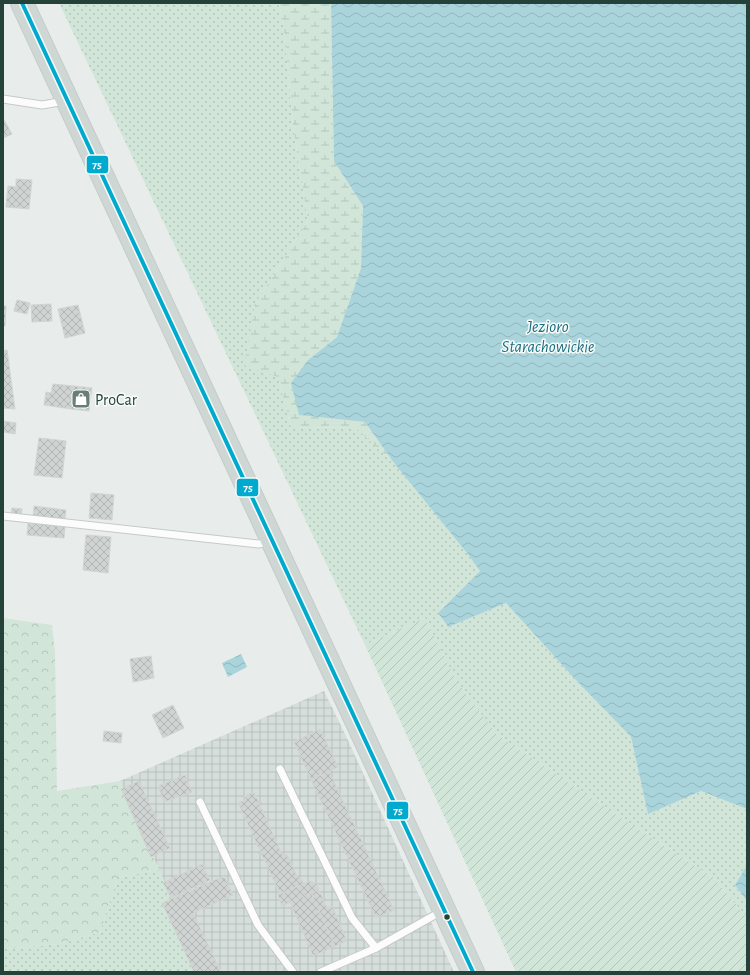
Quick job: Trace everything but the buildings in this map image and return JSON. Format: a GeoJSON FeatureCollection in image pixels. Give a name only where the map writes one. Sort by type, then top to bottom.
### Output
{"type":"FeatureCollection","features":[{"type":"Feature","properties":{"kind":"main road"},"geometry":{"type":"LineString","coordinates":[[22,3],[473,972]]}},
{"type":"Feature","properties":{"kind":"lane"},"geometry":{"type":"LineString","coordinates":[[3,99],[42,105],[67,101]]}},
{"type":"Feature","properties":{"kind":"lane"},"geometry":{"type":"LineString","coordinates":[[3,516],[258,544],[273,542]]}},
{"type":"Feature","properties":{"kind":"lane"},"geometry":{"type":"LineString","coordinates":[[280,768],[352,918],[376,948]]}},
{"type":"Feature","properties":{"kind":"lane"},"geometry":{"type":"LineString","coordinates":[[200,802],[258,925],[293,972]]}},
{"type":"Feature","properties":{"kind":"lane"},"geometry":{"type":"LineString","coordinates":[[321,972],[376,948],[444,910]]}},
{"type":"Feature","properties":{"kind":"shaded area"},"geometry":{"type":"Polygon","coordinates":[[[324,691],[454,972],[206,972],[120,781],[324,691]]]}},
{"type":"Feature","properties":{"kind":"green space"},"geometry":{"type":"Polygon","coordinates":[[[59,3],[279,3],[285,37],[293,126],[308,221],[255,304],[278,377],[291,427],[356,428],[394,463],[480,571],[438,613],[447,627],[506,603],[574,678],[631,737],[648,813],[701,791],[747,809],[747,865],[735,885],[747,901],[747,918],[714,878],[496,734],[456,680],[425,618],[365,645],[59,3]]]}},
{"type":"Feature","properties":{"kind":"green space"},"geometry":{"type":"Polygon","coordinates":[[[279,3],[331,3],[334,161],[363,206],[361,268],[337,337],[308,360],[299,415],[365,422],[394,463],[356,428],[291,427],[278,377],[244,366],[255,304],[308,221],[293,126],[285,37],[279,3]]]}},
{"type":"Feature","properties":{"kind":"green space"},"geometry":{"type":"Polygon","coordinates":[[[3,618],[52,625],[55,652],[57,791],[120,781],[159,870],[118,877],[100,932],[59,944],[3,949],[3,618]]]}},
{"type":"Feature","properties":{"kind":"green space"},"geometry":{"type":"Polygon","coordinates":[[[425,618],[456,680],[496,734],[714,878],[747,918],[747,972],[516,972],[365,645],[425,618]]]}},
{"type":"Feature","properties":{"kind":"green space"},"geometry":{"type":"Polygon","coordinates":[[[159,870],[206,972],[3,972],[3,949],[59,944],[100,932],[118,877],[159,870]]]}},
{"type":"Feature","properties":{"kind":"water","name":"Jezioro Starachowickie"},"geometry":{"type":"Polygon","coordinates":[[[331,3],[747,3],[747,809],[701,791],[648,814],[631,737],[574,678],[506,603],[448,627],[438,613],[480,571],[394,463],[365,422],[299,415],[291,383],[308,360],[337,337],[361,268],[363,206],[334,161],[331,3]]]}},
{"type":"Feature","properties":{"kind":"water"},"geometry":{"type":"Polygon","coordinates":[[[241,654],[247,667],[228,677],[222,663],[241,654]]]}},
{"type":"Feature","properties":{"kind":"water"},"geometry":{"type":"Polygon","coordinates":[[[747,865],[747,901],[735,885],[747,865]]]}},
{"type":"Feature","properties":{"kind":"transit line","name":"75"},"geometry":{"type":"LineString","coordinates":[[22,3],[473,972]]}},
{"type":"Feature","properties":{"kind":"place","name":"ProCar"},"geometry":{"type":"Point","coordinates":[81,399]}}]}
